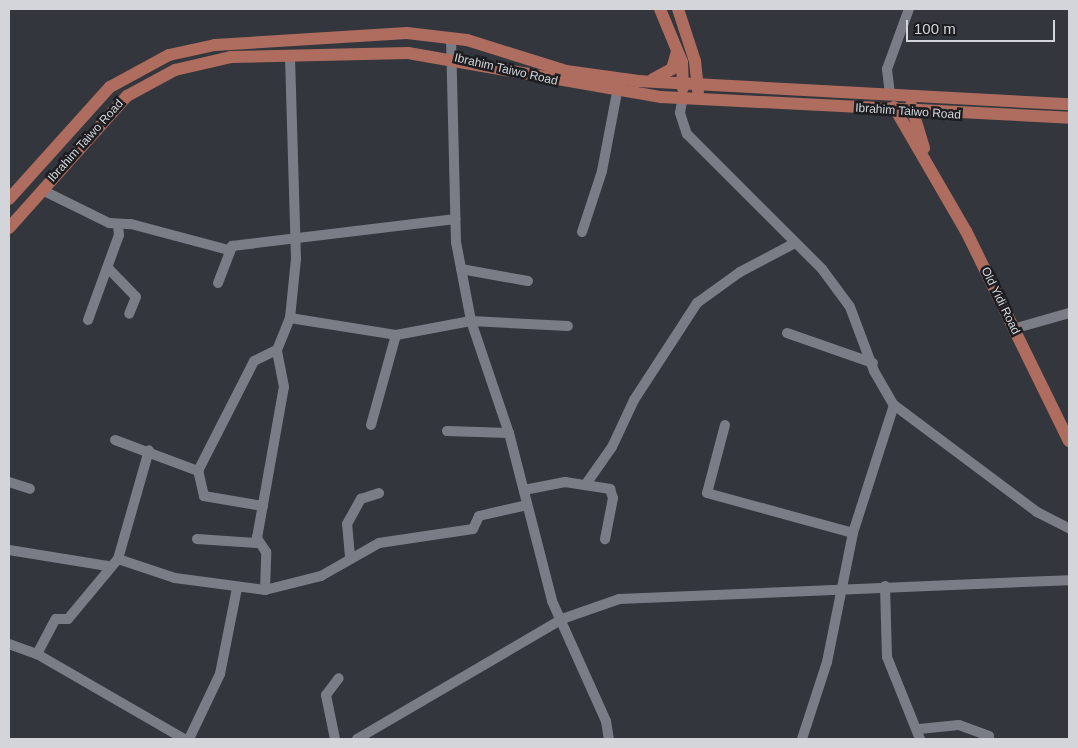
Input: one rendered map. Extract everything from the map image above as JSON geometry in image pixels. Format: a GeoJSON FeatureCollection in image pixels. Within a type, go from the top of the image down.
{"type":"FeatureCollection","features":[{"type":"Feature","properties":{"kind":"main road"},"geometry":{"type":"LineString","coordinates":[[660,9],[677,50],[683,82],[683,96]]}},
{"type":"Feature","properties":{"kind":"main road"},"geometry":{"type":"LineString","coordinates":[[678,9],[695,61],[698,97]]}},
{"type":"Feature","properties":{"kind":"main road","name":"Ibrahim Taiwo Road"},"geometry":{"type":"LineString","coordinates":[[9,199],[110,87],[169,54],[274,40],[406,33],[451,38],[566,71],[638,81],[698,82],[907,96],[1069,104]]}},
{"type":"Feature","properties":{"kind":"main road"},"geometry":{"type":"LineString","coordinates":[[638,81],[667,74],[676,64],[677,50]]}},
{"type":"Feature","properties":{"kind":"main road","name":"Ibrahim Taiwo Road"},"geometry":{"type":"LineString","coordinates":[[9,228],[110,111],[152,80],[196,62],[290,55],[408,53],[449,57],[617,92],[895,111],[1069,118]]}},
{"type":"Feature","properties":{"kind":"main road"},"geometry":{"type":"LineString","coordinates":[[695,61],[705,74],[728,85]]}},
{"type":"Feature","properties":{"kind":"main road","name":"Old Yidi Road"},"geometry":{"type":"LineString","coordinates":[[890,94],[895,111],[929,162],[1069,441]]}},
{"type":"Feature","properties":{"kind":"main road","name":"Old Yidi Road"},"geometry":{"type":"LineString","coordinates":[[907,96],[929,162]]}},
{"type":"Feature","properties":{"kind":"street"},"geometry":{"type":"LineString","coordinates":[[890,94],[887,69],[909,9]]}},
{"type":"Feature","properties":{"kind":"street"},"geometry":{"type":"LineString","coordinates":[[451,38],[449,57],[456,116],[455,219],[471,321],[509,433],[552,601],[562,619],[606,721],[609,739]]}},
{"type":"Feature","properties":{"kind":"street"},"geometry":{"type":"LineString","coordinates":[[257,543],[284,387],[277,350],[290,318],[295,242],[290,55]]}},
{"type":"Feature","properties":{"kind":"street"},"geometry":{"type":"LineString","coordinates":[[582,232],[602,171],[617,92]]}},
{"type":"Feature","properties":{"kind":"street"},"geometry":{"type":"LineString","coordinates":[[683,96],[680,113],[687,134],[793,244],[822,269],[850,307],[873,363],[894,405],[1037,512],[1069,528]]}},
{"type":"Feature","properties":{"kind":"street"},"geometry":{"type":"LineString","coordinates":[[42,190],[118,225],[131,224],[229,250],[295,242],[366,228],[455,219]]}},
{"type":"Feature","properties":{"kind":"street"},"geometry":{"type":"LineString","coordinates":[[88,320],[108,268],[118,225]]}},
{"type":"Feature","properties":{"kind":"street"},"geometry":{"type":"LineString","coordinates":[[586,484],[612,448],[634,400],[697,304],[740,272],[793,244]]}},
{"type":"Feature","properties":{"kind":"street"},"geometry":{"type":"LineString","coordinates":[[218,283],[229,250]]}},
{"type":"Feature","properties":{"kind":"street"},"geometry":{"type":"LineString","coordinates":[[108,268],[136,297],[129,314]]}},
{"type":"Feature","properties":{"kind":"street"},"geometry":{"type":"LineString","coordinates":[[462,269],[528,281]]}},
{"type":"Feature","properties":{"kind":"street"},"geometry":{"type":"LineString","coordinates":[[1013,329],[1069,313]]}},
{"type":"Feature","properties":{"kind":"street"},"geometry":{"type":"LineString","coordinates":[[290,318],[396,335],[471,321],[568,326]]}},
{"type":"Feature","properties":{"kind":"street"},"geometry":{"type":"LineString","coordinates":[[787,333],[873,363]]}},
{"type":"Feature","properties":{"kind":"street"},"geometry":{"type":"LineString","coordinates":[[371,425],[396,335]]}},
{"type":"Feature","properties":{"kind":"street"},"geometry":{"type":"LineString","coordinates":[[263,506],[204,496],[198,471],[254,361],[277,350]]}},
{"type":"Feature","properties":{"kind":"street"},"geometry":{"type":"LineString","coordinates":[[802,739],[846,588],[853,534],[894,405]]}},
{"type":"Feature","properties":{"kind":"street"},"geometry":{"type":"LineString","coordinates":[[724,425],[707,494],[853,534]]}},
{"type":"Feature","properties":{"kind":"street"},"geometry":{"type":"LineString","coordinates":[[447,431],[509,433]]}},
{"type":"Feature","properties":{"kind":"street"},"geometry":{"type":"LineString","coordinates":[[115,440],[149,450],[198,471]]}},
{"type":"Feature","properties":{"kind":"street"},"geometry":{"type":"LineString","coordinates":[[37,654],[56,619],[68,619],[108,566],[118,559],[149,450]]}},
{"type":"Feature","properties":{"kind":"street"},"geometry":{"type":"LineString","coordinates":[[9,482],[30,489]]}},
{"type":"Feature","properties":{"kind":"street"},"geometry":{"type":"LineString","coordinates":[[524,490],[565,482],[610,489],[613,498],[605,540]]}},
{"type":"Feature","properties":{"kind":"street"},"geometry":{"type":"LineString","coordinates":[[350,557],[347,524],[361,499],[379,494]]}},
{"type":"Feature","properties":{"kind":"street"},"geometry":{"type":"LineString","coordinates":[[118,559],[176,578],[237,588],[265,590],[317,578],[350,557],[378,543],[473,529],[479,516],[527,505]]}},
{"type":"Feature","properties":{"kind":"street"},"geometry":{"type":"LineString","coordinates":[[197,539],[257,543],[266,552],[265,590]]}},
{"type":"Feature","properties":{"kind":"street"},"geometry":{"type":"LineString","coordinates":[[9,550],[108,566]]}},
{"type":"Feature","properties":{"kind":"street"},"geometry":{"type":"LineString","coordinates":[[357,739],[562,619],[619,599],[885,586],[1069,580]]}},
{"type":"Feature","properties":{"kind":"street"},"geometry":{"type":"LineString","coordinates":[[885,586],[887,657],[920,734],[947,724],[989,736]]}},
{"type":"Feature","properties":{"kind":"street"},"geometry":{"type":"LineString","coordinates":[[189,739],[220,674],[237,588]]}},
{"type":"Feature","properties":{"kind":"street"},"geometry":{"type":"LineString","coordinates":[[9,644],[37,654],[184,739]]}},
{"type":"Feature","properties":{"kind":"street"},"geometry":{"type":"LineString","coordinates":[[335,739],[326,695],[339,678]]}}]}
